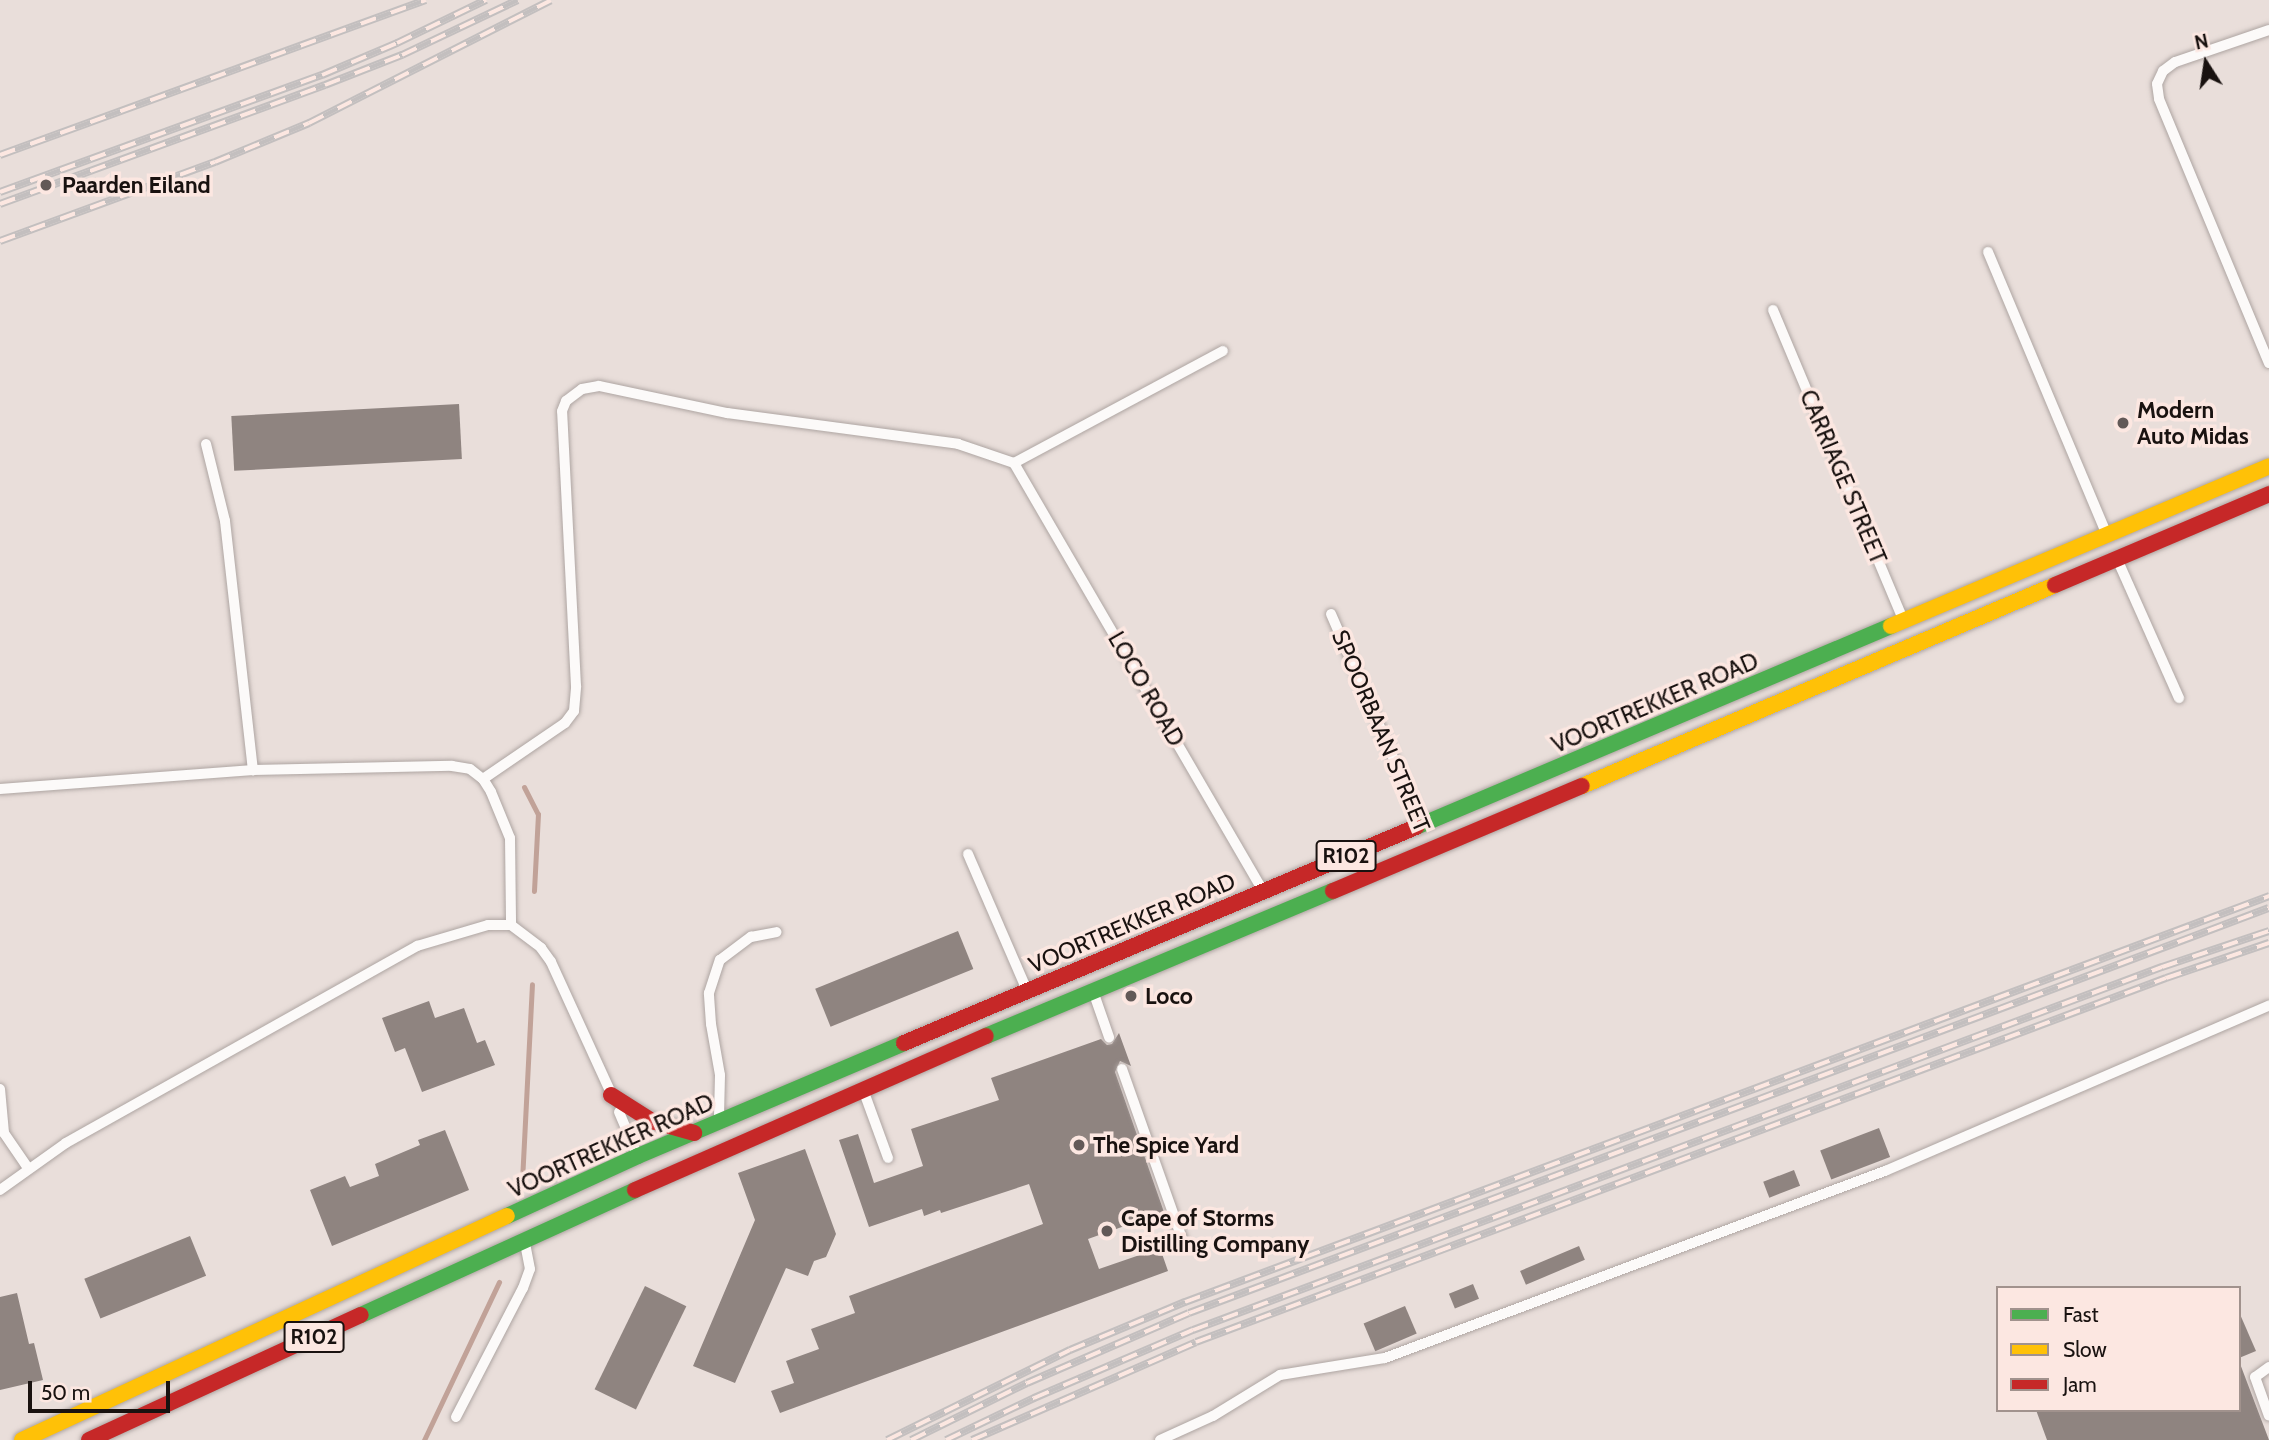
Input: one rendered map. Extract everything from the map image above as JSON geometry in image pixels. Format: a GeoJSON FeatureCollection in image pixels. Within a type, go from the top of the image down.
{"type":"FeatureCollection","features":[{"type":"Feature","properties":{"kind":"main road","name":"VOORTREKKER ROAD"},"geometry":{"type":"LineString","coordinates":[[22,1440],[67,1416],[518,1228],[644,1170],[694,1133],[718,1122],[1904,623],[2269,466]]}},
{"type":"Feature","properties":{"kind":"main road","name":"VOORTREKKER ROAD"},"geometry":{"type":"LineString","coordinates":[[89,1440],[518,1228],[644,1170],[863,1090],[2269,494]]}},
{"type":"Feature","properties":{"kind":"main road"},"geometry":{"type":"LineString","coordinates":[[1587,756],[1596,778]]}},
{"type":"Feature","properties":{"kind":"main road"},"geometry":{"type":"LineString","coordinates":[[1028,992],[1037,1014]]}},
{"type":"Feature","properties":{"kind":"main road"},"geometry":{"type":"LineString","coordinates":[[853,1066],[863,1090]]}},
{"type":"Feature","properties":{"kind":"main road"},"geometry":{"type":"LineString","coordinates":[[611,1095],[652,1121],[694,1133]]}},
{"type":"Feature","properties":{"kind":"lane"},"geometry":{"type":"LineString","coordinates":[[2269,30],[2175,62],[2163,71],[2157,85],[2159,99],[2269,363]]}},
{"type":"Feature","properties":{"kind":"lane"},"geometry":{"type":"LineString","coordinates":[[1988,252],[2116,557],[2179,698]]}},
{"type":"Feature","properties":{"kind":"lane","name":"CARRIAGE STREET"},"geometry":{"type":"LineString","coordinates":[[1773,310],[1913,644]]}},
{"type":"Feature","properties":{"kind":"lane"},"geometry":{"type":"LineString","coordinates":[[483,779],[565,723],[574,711],[576,672],[562,411],[566,401],[582,389],[599,386],[727,413],[958,444],[1014,463],[1223,351]]}},
{"type":"Feature","properties":{"kind":"lane"},"geometry":{"type":"LineString","coordinates":[[206,444],[225,522],[253,770]]}},
{"type":"Feature","properties":{"kind":"lane","name":"LOCO ROAD"},"geometry":{"type":"LineString","coordinates":[[1014,463],[1277,915]]}},
{"type":"Feature","properties":{"kind":"lane","name":"SPOORBAAN STREET"},"geometry":{"type":"LineString","coordinates":[[1332,614],[1431,848]]}},
{"type":"Feature","properties":{"kind":"lane"},"geometry":{"type":"LineString","coordinates":[[0,789],[253,770],[452,766],[470,769],[483,779],[510,838],[511,925]]}},
{"type":"Feature","properties":{"kind":"lane"},"geometry":{"type":"LineString","coordinates":[[968,854],[1028,992]]}},
{"type":"Feature","properties":{"kind":"lane"},"geometry":{"type":"LineString","coordinates":[[0,1190],[66,1143],[416,946],[473,928],[511,925],[541,948],[555,969],[644,1170]]}},
{"type":"Feature","properties":{"kind":"lane"},"geometry":{"type":"LineString","coordinates":[[718,1122],[720,1075],[711,1024],[709,993],[720,961],[751,937],[778,932]]}},
{"type":"Feature","properties":{"kind":"lane"},"geometry":{"type":"LineString","coordinates":[[1093,991],[1109,1037]]}},
{"type":"Feature","properties":{"kind":"lane"},"geometry":{"type":"LineString","coordinates":[[1160,1440],[1213,1416],[1280,1375],[1368,1363],[1397,1354],[1885,1171],[2269,1006]]}},
{"type":"Feature","properties":{"kind":"lane"},"geometry":{"type":"LineString","coordinates":[[1122,1069],[1184,1244]]}},
{"type":"Feature","properties":{"kind":"lane"},"geometry":{"type":"LineString","coordinates":[[0,1088],[4,1133],[13,1150],[28,1168]]}},
{"type":"Feature","properties":{"kind":"lane"},"geometry":{"type":"LineString","coordinates":[[863,1090],[888,1158]]}},
{"type":"Feature","properties":{"kind":"lane"},"geometry":{"type":"LineString","coordinates":[[456,1417],[523,1288],[530,1269],[518,1228]]}},
{"type":"Feature","properties":{"kind":"lane"},"geometry":{"type":"LineString","coordinates":[[2269,1367],[2255,1377],[2269,1416]]}},
{"type":"Feature","properties":{"kind":"building"},"geometry":{"type":"Polygon","coordinates":[[[459,404],[462,459],[234,471],[231,416],[459,404]]]}},
{"type":"Feature","properties":{"kind":"building"},"geometry":{"type":"Polygon","coordinates":[[[958,931],[973,969],[831,1027],[815,989],[958,931]]]}},
{"type":"Feature","properties":{"kind":"building"},"geometry":{"type":"Polygon","coordinates":[[[429,1001],[435,1018],[464,1008],[477,1043],[485,1040],[495,1065],[422,1092],[405,1048],[395,1052],[382,1018],[429,1001]]]}},
{"type":"Feature","properties":{"kind":"building"},"geometry":{"type":"Polygon","coordinates":[[[1119,1033],[1131,1066],[1120,1061],[1115,1072],[1164,1212],[1088,1239],[1099,1269],[1160,1248],[1168,1271],[780,1413],[771,1391],[794,1383],[786,1361],[819,1349],[811,1329],[855,1313],[849,1296],[1043,1224],[1029,1184],[941,1213],[940,1210],[924,1216],[922,1209],[869,1227],[839,1140],[858,1134],[874,1183],[923,1166],[911,1129],[999,1100],[991,1078],[1101,1039],[1107,1045],[1112,1044],[1119,1033]]]}},
{"type":"Feature","properties":{"kind":"building"},"geometry":{"type":"Polygon","coordinates":[[[1879,1128],[1890,1157],[1831,1180],[1820,1151],[1879,1128]]]}},
{"type":"Feature","properties":{"kind":"building"},"geometry":{"type":"Polygon","coordinates":[[[445,1130],[469,1190],[332,1246],[310,1190],[345,1176],[350,1187],[379,1176],[375,1164],[420,1145],[418,1140],[445,1130]]]}},
{"type":"Feature","properties":{"kind":"building"},"geometry":{"type":"Polygon","coordinates":[[[805,1149],[836,1234],[826,1257],[814,1261],[808,1276],[786,1268],[735,1383],[693,1366],[755,1220],[738,1173],[805,1149]]]}},
{"type":"Feature","properties":{"kind":"building"},"geometry":{"type":"Polygon","coordinates":[[[1794,1170],[1800,1186],[1769,1198],[1763,1182],[1794,1170]]]}},
{"type":"Feature","properties":{"kind":"building"},"geometry":{"type":"Polygon","coordinates":[[[190,1236],[206,1276],[100,1319],[84,1279],[190,1236]]]}},
{"type":"Feature","properties":{"kind":"building"},"geometry":{"type":"Polygon","coordinates":[[[1579,1246],[1585,1260],[1526,1285],[1520,1271],[1579,1246]]]}},
{"type":"Feature","properties":{"kind":"building"},"geometry":{"type":"Polygon","coordinates":[[[1473,1284],[1479,1299],[1455,1309],[1449,1294],[1473,1284]]]}},
{"type":"Feature","properties":{"kind":"building"},"geometry":{"type":"Polygon","coordinates":[[[645,1286],[686,1306],[636,1410],[595,1389],[645,1286]]]}},
{"type":"Feature","properties":{"kind":"building"},"geometry":{"type":"Polygon","coordinates":[[[17,1293],[29,1344],[34,1343],[43,1380],[0,1390],[0,1297],[17,1293]]]}},
{"type":"Feature","properties":{"kind":"building"},"geometry":{"type":"Polygon","coordinates":[[[1405,1306],[1417,1334],[1375,1351],[1364,1324],[1405,1306]]]}},
{"type":"Feature","properties":{"kind":"building"},"geometry":{"type":"Polygon","coordinates":[[[2241,1317],[2256,1351],[2241,1357],[2241,1317]]]}},
{"type":"Feature","properties":{"kind":"building"},"geometry":{"type":"Polygon","coordinates":[[[2241,1366],[2269,1440],[2047,1440],[2037,1412],[2241,1412],[2241,1366]]]}},
{"type":"Feature","properties":{"kind":"waterway"},"geometry":{"type":"LineString","coordinates":[[524,787],[538,814],[534,891]]}},
{"type":"Feature","properties":{"kind":"waterway"},"geometry":{"type":"LineString","coordinates":[[522,1181],[532,984]]}},
{"type":"Feature","properties":{"kind":"waterway"},"geometry":{"type":"LineString","coordinates":[[424,1440],[499,1282]]}},
{"type":"Feature","properties":{"kind":"railway"},"geometry":{"type":"LineString","coordinates":[[0,155],[426,0]]}},
{"type":"Feature","properties":{"kind":"railway"},"geometry":{"type":"LineString","coordinates":[[0,192],[322,75],[486,0]]}},
{"type":"Feature","properties":{"kind":"railway"},"geometry":{"type":"LineString","coordinates":[[0,204],[402,55],[518,0]]}},
{"type":"Feature","properties":{"kind":"railway"},"geometry":{"type":"LineString","coordinates":[[0,241],[215,162],[309,123],[551,0]]}},
{"type":"Feature","properties":{"kind":"railway"},"geometry":{"type":"LineString","coordinates":[[887,1440],[1070,1350],[1185,1302],[2269,896]]}},
{"type":"Feature","properties":{"kind":"railway"},"geometry":{"type":"LineString","coordinates":[[911,1440],[1027,1383],[1189,1313],[2269,908]]}},
{"type":"Feature","properties":{"kind":"railway"},"geometry":{"type":"LineString","coordinates":[[946,1440],[1034,1398],[1193,1330],[2162,967],[2269,931]]}},
{"type":"Feature","properties":{"kind":"railway"},"geometry":{"type":"LineString","coordinates":[[972,1440],[1196,1342],[2166,978],[2269,943]]}},
{"type":"Feature","properties":{"kind":"traffic: fast"},"geometry":{"type":"LineString","coordinates":[[1416,827],[1891,626]]}},
{"type":"Feature","properties":{"kind":"traffic: fast"},"geometry":{"type":"LineString","coordinates":[[986,1036],[1333,891]]}},
{"type":"Feature","properties":{"kind":"traffic: fast"},"geometry":{"type":"LineString","coordinates":[[507,1216],[638,1156],[904,1043]]}},
{"type":"Feature","properties":{"kind":"traffic: fast"},"geometry":{"type":"LineString","coordinates":[[361,1315],[635,1190]]}},
{"type":"Feature","properties":{"kind":"traffic: slow"},"geometry":{"type":"LineString","coordinates":[[1891,626],[2269,466]]}},
{"type":"Feature","properties":{"kind":"traffic: slow"},"geometry":{"type":"LineString","coordinates":[[1582,786],[2055,585]]}},
{"type":"Feature","properties":{"kind":"traffic: slow"},"geometry":{"type":"LineString","coordinates":[[22,1440],[507,1216]]}},
{"type":"Feature","properties":{"kind":"traffic: jam"},"geometry":{"type":"LineString","coordinates":[[2055,585],[2269,494]]}},
{"type":"Feature","properties":{"kind":"traffic: jam"},"geometry":{"type":"LineString","coordinates":[[1333,891],[1582,786]]}},
{"type":"Feature","properties":{"kind":"traffic: jam"},"geometry":{"type":"LineString","coordinates":[[904,1043],[1416,827]]}},
{"type":"Feature","properties":{"kind":"traffic: jam"},"geometry":{"type":"LineString","coordinates":[[635,1190],[986,1036]]}},
{"type":"Feature","properties":{"kind":"traffic: jam"},"geometry":{"type":"LineString","coordinates":[[611,1095],[652,1121],[694,1133]]}},
{"type":"Feature","properties":{"kind":"traffic: jam"},"geometry":{"type":"LineString","coordinates":[[89,1440],[361,1315]]}},
{"type":"Feature","properties":{"kind":"place","name":"Paarden Eiland"},"geometry":{"type":"Point","coordinates":[46,185]}},
{"type":"Feature","properties":{"kind":"place","name":"Modern Auto Midas"},"geometry":{"type":"Point","coordinates":[2123,423]}},
{"type":"Feature","properties":{"kind":"place","name":"Loco"},"geometry":{"type":"Point","coordinates":[1131,996]}},
{"type":"Feature","properties":{"kind":"place","name":"The Spice Yard"},"geometry":{"type":"Point","coordinates":[1079,1145]}},
{"type":"Feature","properties":{"kind":"place","name":"Cape of Storms Distilling Company"},"geometry":{"type":"Point","coordinates":[1107,1231]}}]}
